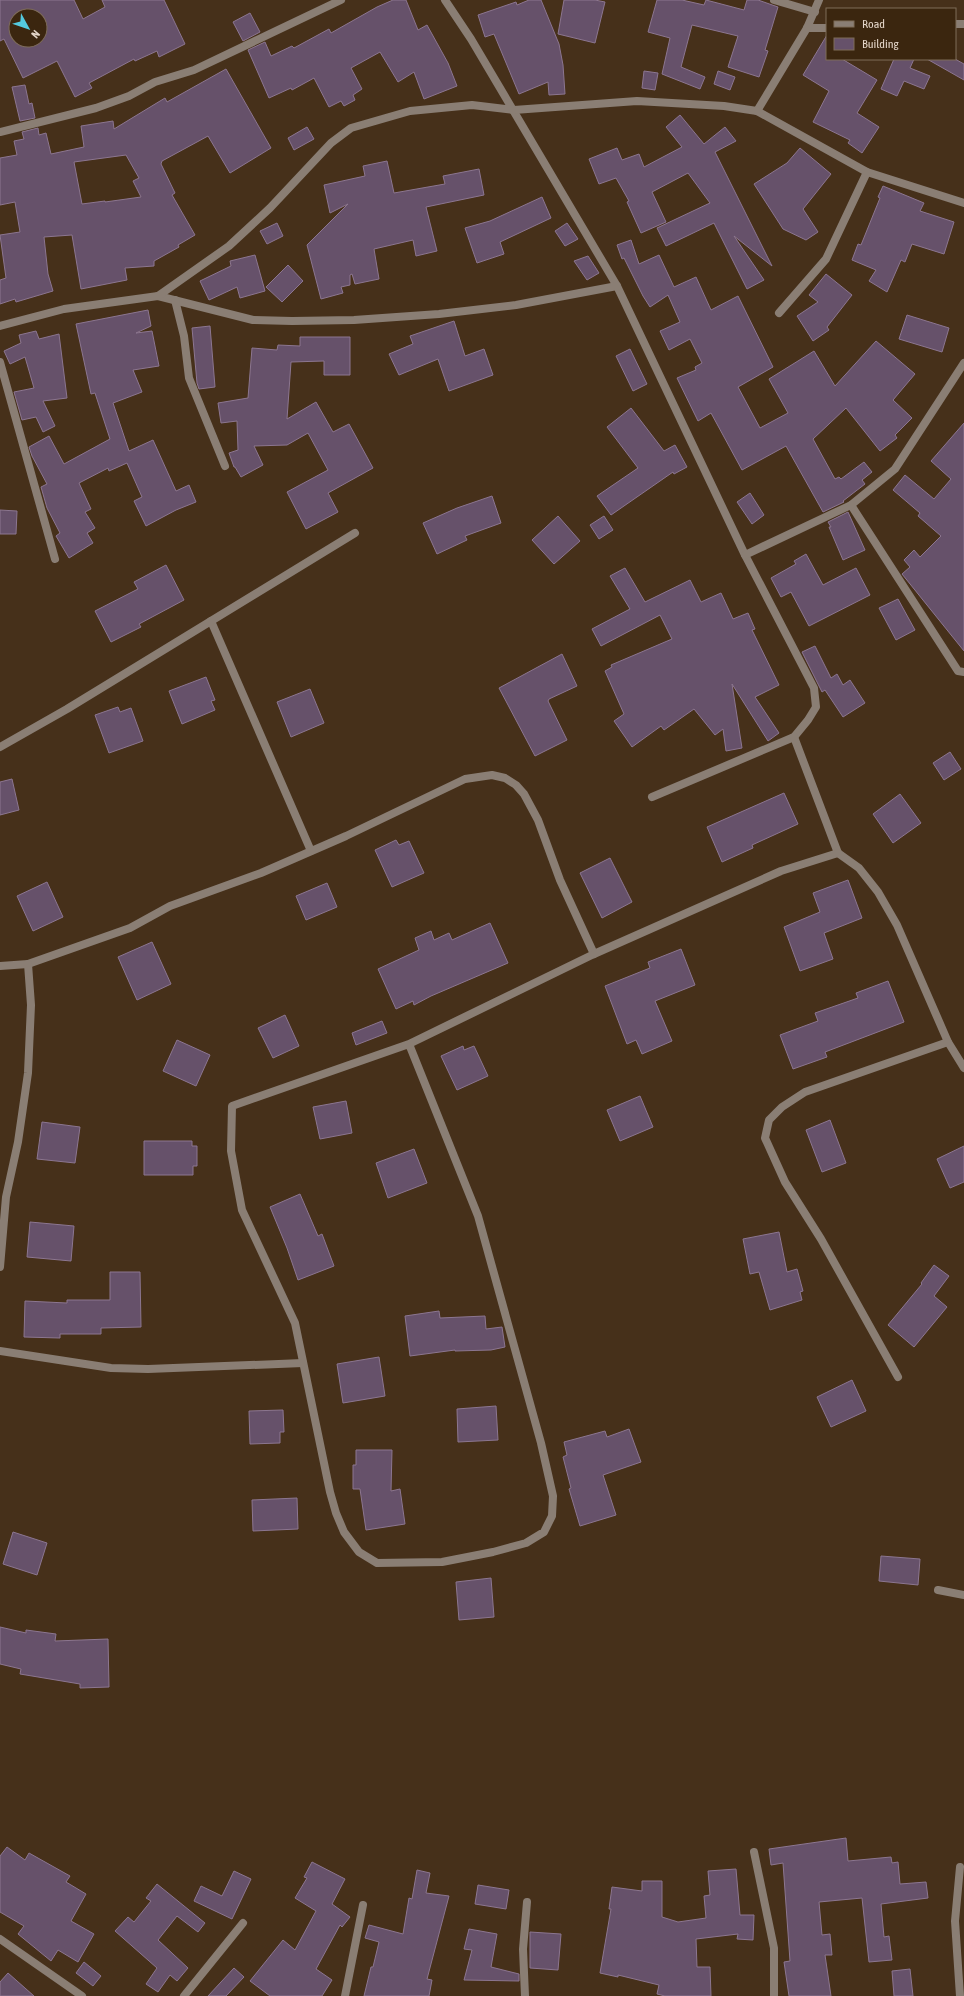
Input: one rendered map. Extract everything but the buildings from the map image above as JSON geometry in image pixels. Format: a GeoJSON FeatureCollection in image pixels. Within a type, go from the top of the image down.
{"type":"FeatureCollection","features":[{"type":"Feature","properties":{"kind":"street"},"geometry":{"type":"LineString","coordinates":[[0,132],[96,108],[129,96],[155,82],[194,70],[341,0]]}},
{"type":"Feature","properties":{"kind":"street"},"geometry":{"type":"LineString","coordinates":[[445,0],[471,38],[617,286],[745,555],[814,688],[816,707],[794,737],[652,797]]}},
{"type":"Feature","properties":{"kind":"street"},"geometry":{"type":"LineString","coordinates":[[774,0],[815,12]]}},
{"type":"Feature","properties":{"kind":"street"},"geometry":{"type":"LineString","coordinates":[[757,111],[807,28],[819,0]]}},
{"type":"Feature","properties":{"kind":"street"},"geometry":{"type":"LineString","coordinates":[[807,28],[826,28]]}},
{"type":"Feature","properties":{"kind":"street"},"geometry":{"type":"LineString","coordinates":[[158,296],[229,246],[270,208],[330,143],[351,128],[410,111],[472,105],[514,110],[637,101],[724,106],[757,111],[867,172],[964,203]]}},
{"type":"Feature","properties":{"kind":"street"},"geometry":{"type":"LineString","coordinates":[[779,313],[826,259],[867,172]]}},
{"type":"Feature","properties":{"kind":"street"},"geometry":{"type":"LineString","coordinates":[[0,326],[64,309],[158,296],[253,320],[354,320],[439,314],[516,305],[617,286]]}},
{"type":"Feature","properties":{"kind":"street"},"geometry":{"type":"LineString","coordinates":[[175,300],[184,336],[189,378],[225,466]]}},
{"type":"Feature","properties":{"kind":"street"},"geometry":{"type":"LineString","coordinates":[[0,362],[55,559]]}},
{"type":"Feature","properties":{"kind":"street"},"geometry":{"type":"LineString","coordinates":[[745,555],[851,505],[895,469],[964,363]]}},
{"type":"Feature","properties":{"kind":"street"},"geometry":{"type":"LineString","coordinates":[[851,505],[958,671],[964,672]]}},
{"type":"Feature","properties":{"kind":"street"},"geometry":{"type":"LineString","coordinates":[[0,747],[67,709],[355,533]]}},
{"type":"Feature","properties":{"kind":"street"},"geometry":{"type":"LineString","coordinates":[[211,621],[311,851]]}},
{"type":"Feature","properties":{"kind":"street"},"geometry":{"type":"LineString","coordinates":[[794,737],[838,853],[859,868],[878,892],[897,925],[948,1042],[964,1068]]}},
{"type":"Feature","properties":{"kind":"street"},"geometry":{"type":"LineString","coordinates":[[0,966],[28,964],[130,928],[170,906],[261,873],[466,779],[492,775],[505,778],[516,785],[524,794],[538,820],[560,880],[594,954]]}},
{"type":"Feature","properties":{"kind":"street"},"geometry":{"type":"LineString","coordinates":[[409,1044],[478,1216],[528,1391],[553,1496],[552,1516],[544,1532],[526,1543],[493,1552],[442,1562],[377,1563],[359,1552],[344,1532],[336,1513],[295,1323],[242,1210],[232,1151],[232,1106],[409,1044],[594,954],[781,871],[838,853]]}},
{"type":"Feature","properties":{"kind":"street"},"geometry":{"type":"LineString","coordinates":[[0,1267],[3,1196],[18,1142],[28,1072],[31,1005],[28,964]]}},
{"type":"Feature","properties":{"kind":"street"},"geometry":{"type":"LineString","coordinates":[[898,1377],[821,1239],[785,1182],[765,1138],[769,1120],[782,1107],[805,1092],[948,1042]]}},
{"type":"Feature","properties":{"kind":"street"},"geometry":{"type":"LineString","coordinates":[[0,1351],[111,1368],[148,1369],[303,1363]]}},
{"type":"Feature","properties":{"kind":"street"},"geometry":{"type":"LineString","coordinates":[[938,1590],[964,1595]]}},
{"type":"Feature","properties":{"kind":"street"},"geometry":{"type":"LineString","coordinates":[[754,1852],[774,1948],[774,1996]]}},
{"type":"Feature","properties":{"kind":"street"},"geometry":{"type":"LineString","coordinates":[[960,1867],[955,1921],[960,1996]]}},
{"type":"Feature","properties":{"kind":"street"},"geometry":{"type":"LineString","coordinates":[[525,1996],[523,1949],[527,1902]]}},
{"type":"Feature","properties":{"kind":"street"},"geometry":{"type":"LineString","coordinates":[[346,1996],[363,1905]]}},
{"type":"Feature","properties":{"kind":"street"},"geometry":{"type":"LineString","coordinates":[[184,1996],[244,1923]]}},
{"type":"Feature","properties":{"kind":"street"},"geometry":{"type":"LineString","coordinates":[[0,1939],[82,1996]]}}]}
